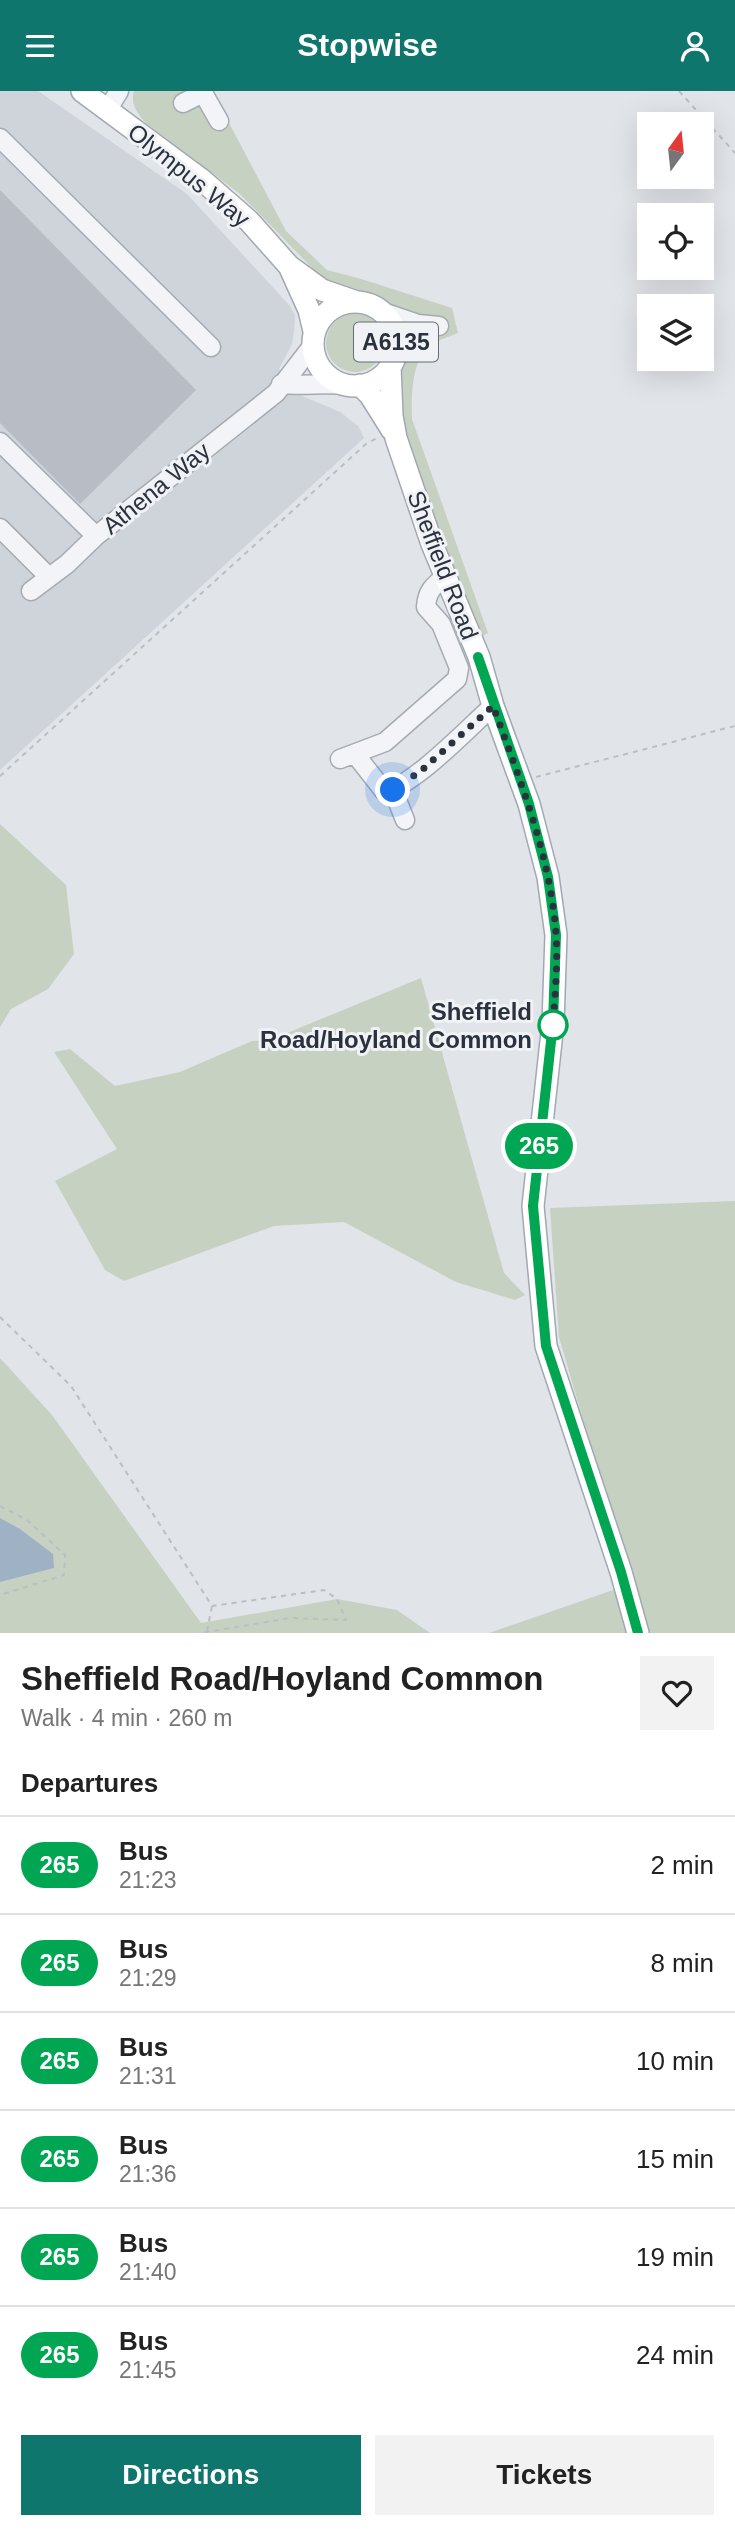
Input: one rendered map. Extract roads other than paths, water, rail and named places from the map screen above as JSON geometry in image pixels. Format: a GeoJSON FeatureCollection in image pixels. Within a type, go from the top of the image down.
{"type":"FeatureCollection","features":[{"type":"Feature","properties":{"kind":"main road","name":"Olympus Way"},"geometry":{"type":"LineString","coordinates":[[82,91],[113,100],[249,221],[289,266],[322,290],[371,305],[383,312]]}},
{"type":"Feature","properties":{"kind":"main road","name":"Olympus Way"},"geometry":{"type":"LineString","coordinates":[[289,266],[304,298],[314,338],[315,359],[333,380],[353,385]]}},
{"type":"Feature","properties":{"kind":"main road","name":"A6135"},"geometry":{"type":"LineString","coordinates":[[314,338],[321,319],[331,309],[343,303],[357,302]]}},
{"type":"Feature","properties":{"kind":"main road","name":"A6135"},"geometry":{"type":"LineString","coordinates":[[353,385],[373,381],[393,360],[395,332],[383,312]]}},
{"type":"Feature","properties":{"kind":"main road","name":"Sheffield Road"},"geometry":{"type":"LineString","coordinates":[[393,360],[394,434]]}},
{"type":"Feature","properties":{"kind":"main road","name":"Sheffield Road"},"geometry":{"type":"LineString","coordinates":[[353,385],[376,404],[394,434],[478,657],[529,804],[548,877],[556,935],[553,1023],[533,1206],[546,1346],[621,1572],[638,1633]]}},
{"type":"Feature","properties":{"kind":"street"},"geometry":{"type":"LineString","coordinates":[[183,103],[203,92],[220,112]]}},
{"type":"Feature","properties":{"kind":"street"},"geometry":{"type":"LineString","coordinates":[[0,138],[211,347]]}},
{"type":"Feature","properties":{"kind":"street"},"geometry":{"type":"LineString","coordinates":[[383,312],[400,320],[435,326],[412,338],[393,360]]}},
{"type":"Feature","properties":{"kind":"street","name":"Athena Way"},"geometry":{"type":"LineString","coordinates":[[31,591],[276,393],[314,338]]}},
{"type":"Feature","properties":{"kind":"street"},"geometry":{"type":"LineString","coordinates":[[281,384],[353,385]]}},
{"type":"Feature","properties":{"kind":"street"},"geometry":{"type":"LineString","coordinates":[[0,442],[96,536]]}},
{"type":"Feature","properties":{"kind":"street"},"geometry":{"type":"LineString","coordinates":[[0,528],[49,577]]}},
{"type":"Feature","properties":{"kind":"street"},"geometry":{"type":"LineString","coordinates":[[446,576],[428,593],[426,607],[441,624],[459,668],[457,679],[385,742],[348,757],[384,791],[393,790],[422,770],[493,706]]}},
{"type":"Feature","properties":{"kind":"street"},"geometry":{"type":"LineString","coordinates":[[393,790],[405,820]]}},
{"type":"Feature","properties":{"kind":"water"},"geometry":{"type":"Polygon","coordinates":[[[0,1518],[20,1529],[53,1554],[54,1568],[0,1582],[0,1518]]]}},
{"type":"Feature","properties":{"kind":"place","name":"Sheffield Road/Hoyland Common"},"geometry":{"type":"Point","coordinates":[553,1025]}}]}
